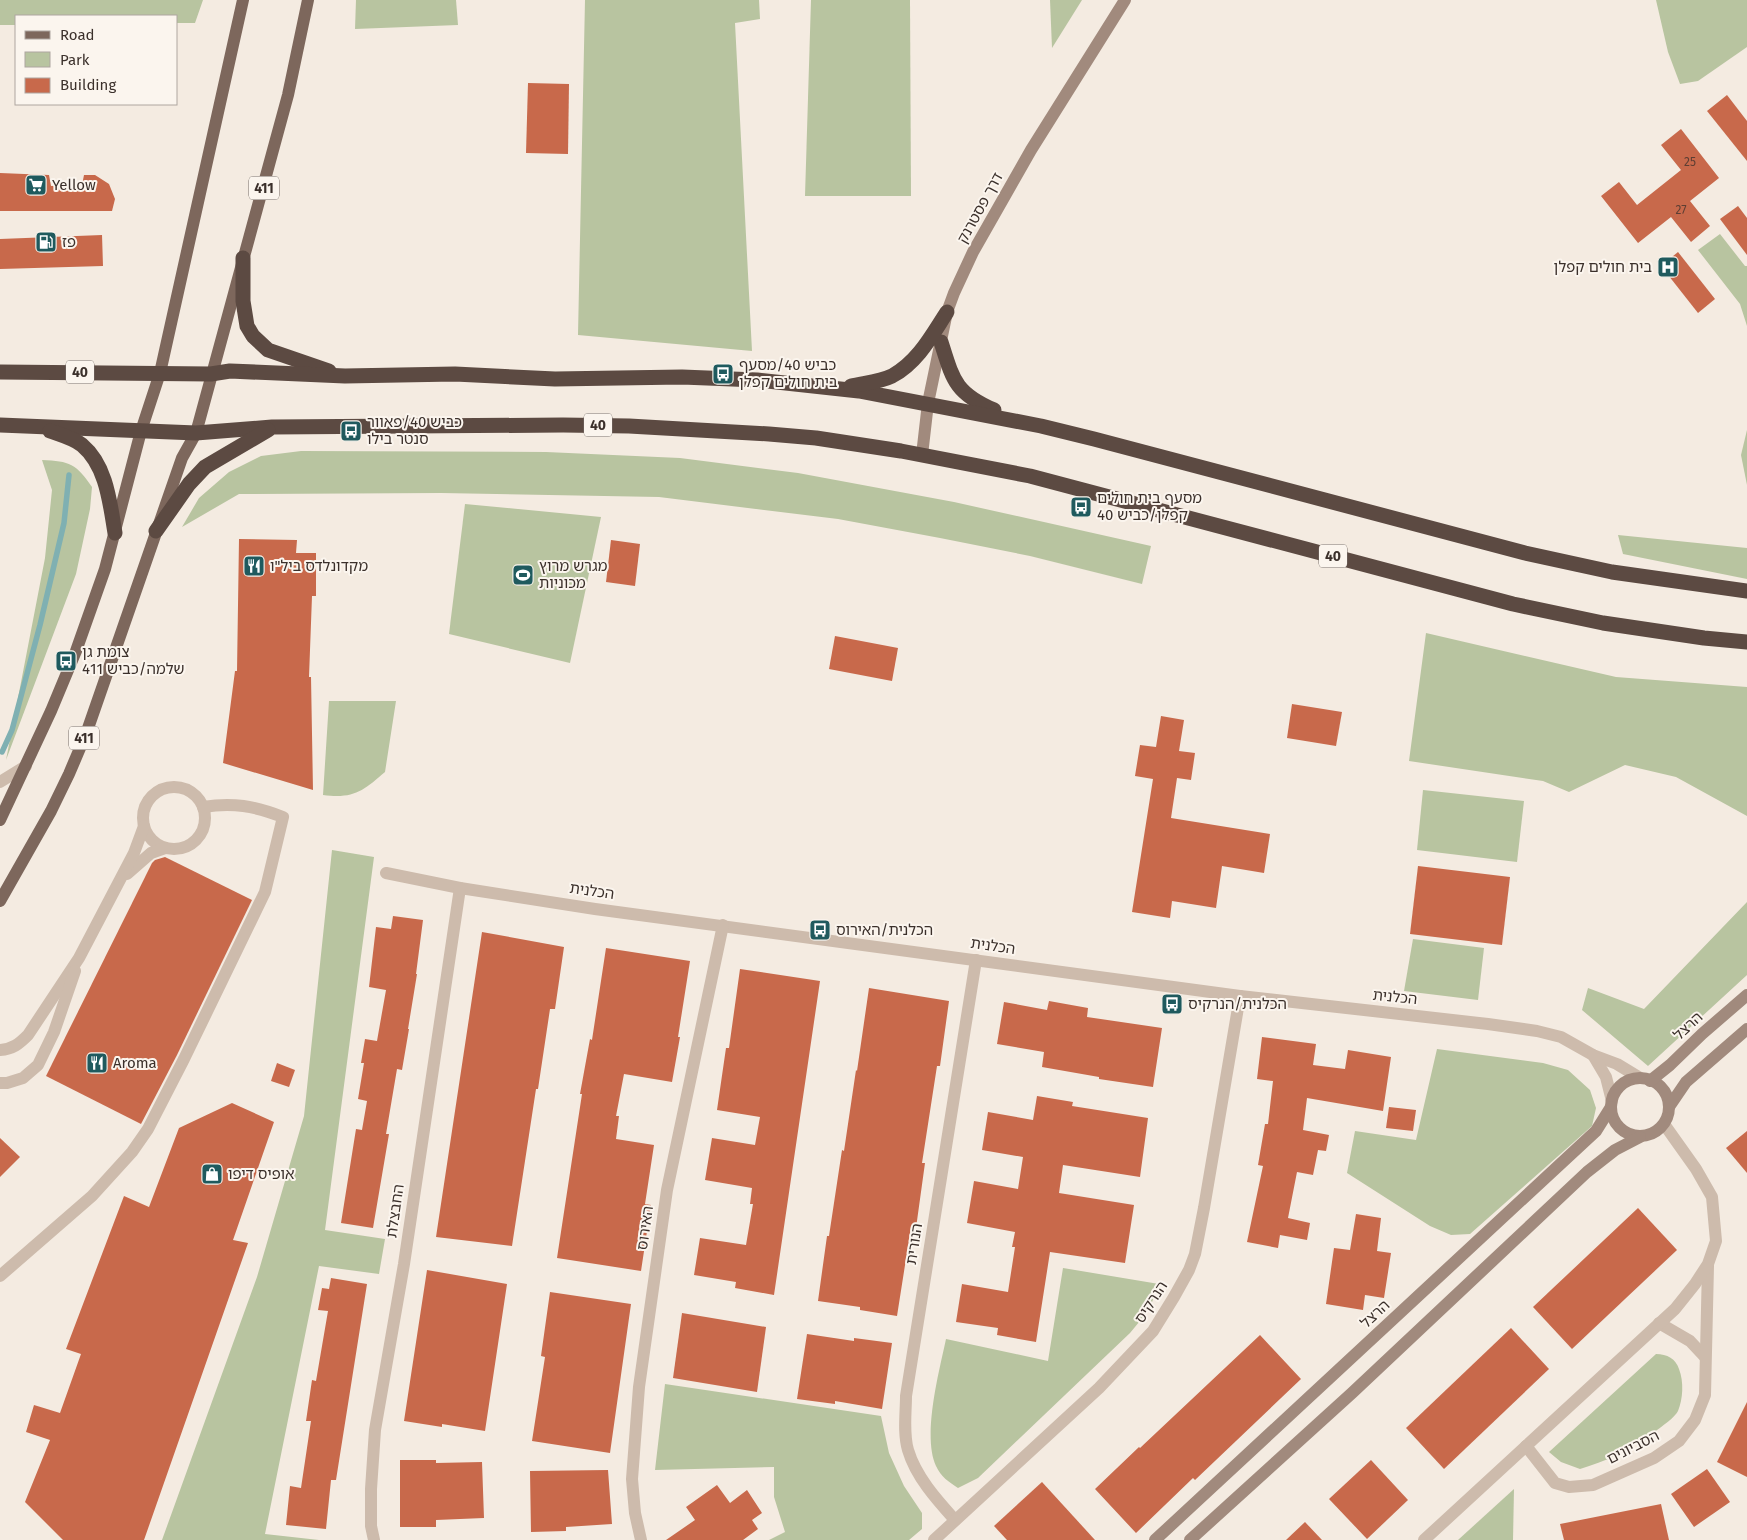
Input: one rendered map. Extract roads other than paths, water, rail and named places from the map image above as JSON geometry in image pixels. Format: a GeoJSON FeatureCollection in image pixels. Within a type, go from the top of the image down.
{"type":"FeatureCollection","features":[{"type":"Feature","properties":{"kind":"highway"},"geometry":{"type":"LineString","coordinates":[[243,258],[243,300],[247,326],[253,336],[268,350],[345,376]]}},
{"type":"Feature","properties":{"kind":"highway"},"geometry":{"type":"LineString","coordinates":[[836,388],[876,381],[892,376],[924,349],[947,312]]}},
{"type":"Feature","properties":{"kind":"highway"},"geometry":{"type":"LineString","coordinates":[[941,342],[952,376],[961,390],[975,402],[1021,422]]}},
{"type":"Feature","properties":{"kind":"highway","name":"40"},"geometry":{"type":"LineString","coordinates":[[0,372],[211,374],[230,371],[345,376],[455,374],[554,379],[682,377],[757,380],[836,388],[928,403],[1094,439],[1525,553],[1612,572],[1747,592]]}},
{"type":"Feature","properties":{"kind":"highway","name":"40"},"geometry":{"type":"LineString","coordinates":[[0,424],[196,433],[272,428],[629,426],[816,438],[922,455],[1030,476],[1513,604],[1603,623],[1704,638],[1747,642]]}},
{"type":"Feature","properties":{"kind":"highway"},"geometry":{"type":"LineString","coordinates":[[29,426],[67,436],[82,445],[94,459],[109,494],[115,534]]}},
{"type":"Feature","properties":{"kind":"highway"},"geometry":{"type":"LineString","coordinates":[[156,532],[189,484],[206,468],[272,428]]}},
{"type":"Feature","properties":{"kind":"main road"},"geometry":{"type":"LineString","coordinates":[[0,820],[26,766],[76,651],[105,569],[141,431],[160,373],[243,0]]}},
{"type":"Feature","properties":{"kind":"main road","name":"411"},"geometry":{"type":"LineString","coordinates":[[0,900],[51,810],[69,774],[99,697],[182,458],[196,433],[288,95],[308,0]]}},
{"type":"Feature","properties":{"kind":"street","name":"דרך פסטרנק"},"geometry":{"type":"LineString","coordinates":[[922,455],[928,403],[947,312],[973,252],[1031,150],[1125,0]]}},
{"type":"Feature","properties":{"kind":"street"},"geometry":{"type":"LineString","coordinates":[[0,782],[26,766]]}},
{"type":"Feature","properties":{"kind":"street"},"geometry":{"type":"LineString","coordinates":[[170,788],[185,790],[198,799],[203,807],[204,827],[200,836],[193,843],[175,850],[165,848],[152,839],[144,826],[143,816],[146,806],[152,797],[160,791],[170,788]]}},
{"type":"Feature","properties":{"kind":"street"},"geometry":{"type":"LineString","coordinates":[[0,1276],[92,1196],[121,1164],[144,1134],[184,1060],[265,892],[283,817],[260,808],[220,804],[203,807]]}},
{"type":"Feature","properties":{"kind":"street"},"geometry":{"type":"LineString","coordinates":[[0,1050],[9,1049],[19,1044],[28,1035],[79,958],[134,853],[144,826]]}},
{"type":"Feature","properties":{"kind":"street"},"geometry":{"type":"LineString","coordinates":[[117,885],[135,865],[151,852],[165,848]]}},
{"type":"Feature","properties":{"kind":"street","name":"הכלנית"},"geometry":{"type":"LineString","coordinates":[[386,873],[460,888],[595,908],[1240,996],[1537,1031],[1561,1037],[1645,1080]]}},
{"type":"Feature","properties":{"kind":"street","name":"החבצלת"},"geometry":{"type":"LineString","coordinates":[[374,1540],[371,1526],[371,1489],[375,1430],[404,1264],[460,888]]}},
{"type":"Feature","properties":{"kind":"street","name":"האירוס"},"geometry":{"type":"LineString","coordinates":[[641,1540],[635,1513],[632,1479],[639,1387],[666,1190],[724,925]]}},
{"type":"Feature","properties":{"kind":"street"},"geometry":{"type":"LineString","coordinates":[[0,1083],[8,1083],[23,1078],[38,1065],[54,1032],[79,958]]}},
{"type":"Feature","properties":{"kind":"street","name":"הנורית"},"geometry":{"type":"LineString","coordinates":[[955,1520],[931,1493],[916,1470],[908,1450],[905,1424],[906,1396],[976,960]]}},
{"type":"Feature","properties":{"kind":"street","name":"הרצל"},"geometry":{"type":"LineString","coordinates":[[1645,1080],[1670,1065],[1747,995]]}},
{"type":"Feature","properties":{"kind":"street","name":"הנרקיס"},"geometry":{"type":"LineString","coordinates":[[934,1540],[1099,1388],[1153,1331],[1178,1290],[1189,1270],[1198,1236],[1240,996]]}},
{"type":"Feature","properties":{"kind":"street"},"geometry":{"type":"LineString","coordinates":[[1669,1107],[1686,1082],[1747,1029]]}},
{"type":"Feature","properties":{"kind":"street"},"geometry":{"type":"LineString","coordinates":[[1593,1055],[1606,1077],[1612,1116],[1616,1124],[1623,1131],[1640,1137]]}},
{"type":"Feature","properties":{"kind":"street"},"geometry":{"type":"LineString","coordinates":[[1190,1540],[1359,1386],[1587,1172],[1615,1150],[1640,1137],[1655,1132],[1664,1124],[1669,1107],[1664,1091],[1658,1085],[1645,1080],[1630,1080],[1622,1085],[1616,1092],[1611,1104]]}},
{"type":"Feature","properties":{"kind":"street","name":"הרצל"},"geometry":{"type":"LineString","coordinates":[[1155,1540],[1596,1131],[1611,1104]]}},
{"type":"Feature","properties":{"kind":"street","name":"הסביונים"},"geometry":{"type":"LineString","coordinates":[[1424,1540],[1675,1309],[1708,1264],[1716,1241],[1712,1197],[1696,1169],[1664,1124]]}},
{"type":"Feature","properties":{"kind":"street","name":"הסביונים"},"geometry":{"type":"LineString","coordinates":[[1526,1446],[1555,1483],[1569,1487],[1593,1485],[1654,1458],[1679,1441],[1696,1420],[1705,1395],[1708,1264]]}},
{"type":"Feature","properties":{"kind":"street"},"geometry":{"type":"LineString","coordinates":[[1660,1323],[1690,1340],[1706,1357]]}},
{"type":"Feature","properties":{"kind":"waterway"},"geometry":{"type":"LineString","coordinates":[[2,752],[12,730],[40,625],[64,523],[69,475]]}},
{"type":"Feature","properties":{"kind":"place","name":"Yellow"},"geometry":{"type":"Point","coordinates":[36,185]}},
{"type":"Feature","properties":{"kind":"place","name":"פז"},"geometry":{"type":"Point","coordinates":[46,242]}},
{"type":"Feature","properties":{"kind":"place","name":"בית חולים קפלן"},"geometry":{"type":"Point","coordinates":[1668,267]}},
{"type":"Feature","properties":{"kind":"place","name":"כביש 40/מסעף בית חולים קפלן"},"geometry":{"type":"Point","coordinates":[723,374]}},
{"type":"Feature","properties":{"kind":"place","name":"כביש 40/פאוור סנטר בילו"},"geometry":{"type":"Point","coordinates":[351,431]}},
{"type":"Feature","properties":{"kind":"place","name":"מסעף בית חולים קפלן/כביש 40"},"geometry":{"type":"Point","coordinates":[1081,507]}},
{"type":"Feature","properties":{"kind":"place","name":"מקדונלדס ביל\"ו"},"geometry":{"type":"Point","coordinates":[254,566]}},
{"type":"Feature","properties":{"kind":"place","name":"מגרש מרוץ מכוניות"},"geometry":{"type":"Point","coordinates":[523,575]}},
{"type":"Feature","properties":{"kind":"place","name":"צומת גן שלמה/כביש 411"},"geometry":{"type":"Point","coordinates":[66,661]}},
{"type":"Feature","properties":{"kind":"place","name":"הכלנית/האירוס"},"geometry":{"type":"Point","coordinates":[820,930]}},
{"type":"Feature","properties":{"kind":"place","name":"הכלנית/הנרקיס"},"geometry":{"type":"Point","coordinates":[1172,1004]}},
{"type":"Feature","properties":{"kind":"place","name":"Aroma"},"geometry":{"type":"Point","coordinates":[97,1063]}},
{"type":"Feature","properties":{"kind":"place","name":"אופיס דיפו"},"geometry":{"type":"Point","coordinates":[212,1174]}}]}
